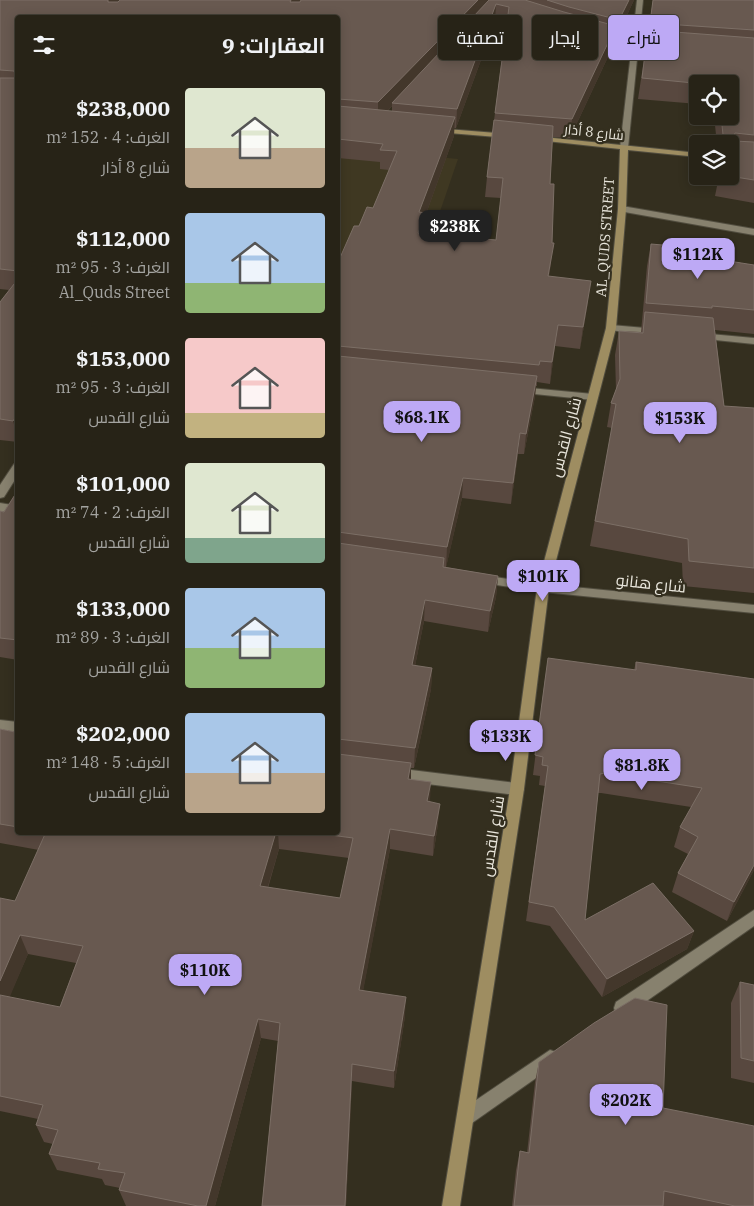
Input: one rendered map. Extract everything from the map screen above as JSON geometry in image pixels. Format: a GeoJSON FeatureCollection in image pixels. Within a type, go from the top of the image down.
{"type":"FeatureCollection","features":[{"type":"Feature","properties":{"kind":"main road"},"geometry":{"type":"LineString","coordinates":[[432,129],[521,137]]}},
{"type":"Feature","properties":{"kind":"main road","name":"شارع 8 أذار"},"geometry":{"type":"LineString","coordinates":[[530,138],[689,153]]}},
{"type":"Feature","properties":{"kind":"main road","name":"AL_QUDS STREET"},"geometry":{"type":"LineString","coordinates":[[611,328],[622,209],[624,148]]}},
{"type":"Feature","properties":{"kind":"main road","name":"شارع القدس"},"geometry":{"type":"LineString","coordinates":[[451,1206],[517,789],[543,588],[611,328]]}},
{"type":"Feature","properties":{"kind":"street"},"geometry":{"type":"LineString","coordinates":[[638,15],[640,0]]}},
{"type":"Feature","properties":{"kind":"street"},"geometry":{"type":"LineString","coordinates":[[624,148],[633,60]]}},
{"type":"Feature","properties":{"kind":"street"},"geometry":{"type":"LineString","coordinates":[[622,209],[754,232]]}},
{"type":"Feature","properties":{"kind":"street"},"geometry":{"type":"LineString","coordinates":[[611,328],[668,333]]}},
{"type":"Feature","properties":{"kind":"street"},"geometry":{"type":"LineString","coordinates":[[687,335],[754,341]]}},
{"type":"Feature","properties":{"kind":"street"},"geometry":{"type":"LineString","coordinates":[[505,388],[593,397]]}},
{"type":"Feature","properties":{"kind":"street"},"geometry":{"type":"LineString","coordinates":[[0,494],[15,471]]}},
{"type":"Feature","properties":{"kind":"street"},"geometry":{"type":"LineString","coordinates":[[0,507],[15,510]]}},
{"type":"Feature","properties":{"kind":"street","name":"شارع هنانو"},"geometry":{"type":"LineString","coordinates":[[465,577],[543,588],[754,609]]}},
{"type":"Feature","properties":{"kind":"street"},"geometry":{"type":"LineString","coordinates":[[0,725],[15,727]]}},
{"type":"Feature","properties":{"kind":"street"},"geometry":{"type":"LineString","coordinates":[[385,772],[517,789]]}},
{"type":"Feature","properties":{"kind":"street"},"geometry":{"type":"LineString","coordinates":[[611,1016],[754,917]]}},
{"type":"Feature","properties":{"kind":"street"},"geometry":{"type":"LineString","coordinates":[[466,1117],[563,1050]]}},
{"type":"Feature","properties":{"kind":"shaded area"},"geometry":{"type":"Polygon","coordinates":[[[340,147],[458,159],[418,276],[340,268],[340,147]]]}},
{"type":"Feature","properties":{"kind":"building"},"geometry":{"type":"Polygon","coordinates":[[[0,0],[108,0],[108,2],[118,2],[120,0],[291,0],[290,2],[300,2],[301,0],[478,0],[463,15],[438,15],[438,41],[378,102],[340,99],[340,15],[15,15],[15,74],[14,71],[0,70],[0,0]]]}},
{"type":"Feature","properties":{"kind":"building"},"geometry":{"type":"Polygon","coordinates":[[[489,0],[525,0],[575,15],[532,15],[532,60],[598,60],[598,21],[608,24],[608,43],[572,119],[495,113],[502,60],[522,60],[522,15],[508,15],[509,7],[496,4],[492,15],[475,15],[489,0]]]}},
{"type":"Feature","properties":{"kind":"building"},"geometry":{"type":"Polygon","coordinates":[[[547,0],[629,0],[622,15],[608,15],[608,17],[547,0]]]}},
{"type":"Feature","properties":{"kind":"building"},"geometry":{"type":"Polygon","coordinates":[[[653,0],[754,0],[754,30],[679,25],[679,15],[651,15],[653,0]]]}},
{"type":"Feature","properties":{"kind":"building"},"geometry":{"type":"Polygon","coordinates":[[[679,32],[754,38],[754,135],[735,133],[734,135],[723,135],[722,125],[739,125],[739,75],[689,75],[689,83],[642,78],[644,60],[679,60],[679,32]]]}},
{"type":"Feature","properties":{"kind":"building"},"geometry":{"type":"Polygon","coordinates":[[[438,54],[438,60],[475,60],[457,109],[392,103],[438,54]]]}},
{"type":"Feature","properties":{"kind":"building"},"geometry":{"type":"Polygon","coordinates":[[[0,78],[15,78],[15,271],[0,269],[0,78]]]}},
{"type":"Feature","properties":{"kind":"building"},"geometry":{"type":"Polygon","coordinates":[[[340,106],[455,117],[419,212],[426,213],[418,233],[496,240],[503,178],[487,177],[494,120],[553,126],[550,184],[554,184],[552,243],[554,243],[548,276],[591,281],[583,327],[558,325],[552,362],[540,361],[539,365],[340,346],[340,258],[354,226],[359,226],[367,207],[373,208],[397,151],[380,150],[383,144],[340,139],[340,106]]]}},
{"type":"Feature","properties":{"kind":"building"},"geometry":{"type":"Polygon","coordinates":[[[739,141],[754,142],[754,180],[739,178],[739,141]]]}},
{"type":"Feature","properties":{"kind":"building"},"geometry":{"type":"Polygon","coordinates":[[[651,244],[697,248],[697,256],[754,265],[754,310],[646,303],[651,244]]]}},
{"type":"Feature","properties":{"kind":"building"},"geometry":{"type":"Polygon","coordinates":[[[15,283],[15,418],[13,421],[0,419],[0,302],[15,283]]]}},
{"type":"Feature","properties":{"kind":"building"},"geometry":{"type":"Polygon","coordinates":[[[645,312],[713,318],[724,406],[754,408],[754,568],[689,561],[688,539],[595,521],[616,404],[611,403],[620,379],[619,331],[643,333],[645,312]]]}},
{"type":"Feature","properties":{"kind":"building"},"geometry":{"type":"Polygon","coordinates":[[[340,356],[537,376],[526,434],[520,433],[513,483],[463,478],[447,547],[340,532],[340,356]]]}},
{"type":"Feature","properties":{"kind":"building"},"geometry":{"type":"Polygon","coordinates":[[[15,495],[15,640],[0,638],[0,511],[4,512],[15,495]]]}},
{"type":"Feature","properties":{"kind":"building"},"geometry":{"type":"Polygon","coordinates":[[[340,543],[444,558],[443,567],[498,576],[490,611],[425,600],[412,665],[432,668],[415,748],[340,739],[340,543]]]}},
{"type":"Feature","properties":{"kind":"building"},"geometry":{"type":"Polygon","coordinates":[[[548,658],[636,670],[636,662],[754,679],[754,865],[734,902],[678,873],[698,837],[680,827],[702,788],[605,773],[600,774],[585,920],[653,883],[694,931],[607,979],[554,907],[529,902],[548,766],[542,765],[543,757],[535,755],[548,658]]]}},
{"type":"Feature","properties":{"kind":"building"},"geometry":{"type":"Polygon","coordinates":[[[0,729],[15,732],[15,826],[0,824],[0,729]]]}},
{"type":"Feature","properties":{"kind":"building"},"geometry":{"type":"Polygon","coordinates":[[[340,754],[411,763],[408,779],[431,782],[427,801],[440,804],[434,836],[390,829],[359,990],[406,997],[394,1071],[352,1064],[345,1206],[262,1206],[280,1023],[258,1019],[206,1206],[119,1190],[125,1173],[98,1169],[100,1163],[49,1154],[58,1130],[36,1125],[43,1105],[0,1096],[0,995],[60,1007],[83,946],[20,935],[0,981],[0,898],[15,901],[45,835],[275,835],[260,886],[340,898],[353,838],[330,835],[340,835],[340,754]]]}},
{"type":"Feature","properties":{"kind":"building"},"geometry":{"type":"Polygon","coordinates":[[[740,982],[754,985],[754,1061],[741,1058],[740,982]]]}},
{"type":"Feature","properties":{"kind":"building"},"geometry":{"type":"Polygon","coordinates":[[[635,998],[667,1005],[663,1108],[754,1126],[754,1206],[735,1206],[664,1191],[663,1206],[514,1206],[520,1151],[529,1153],[539,1062],[594,1023],[635,998]]]}}]}
